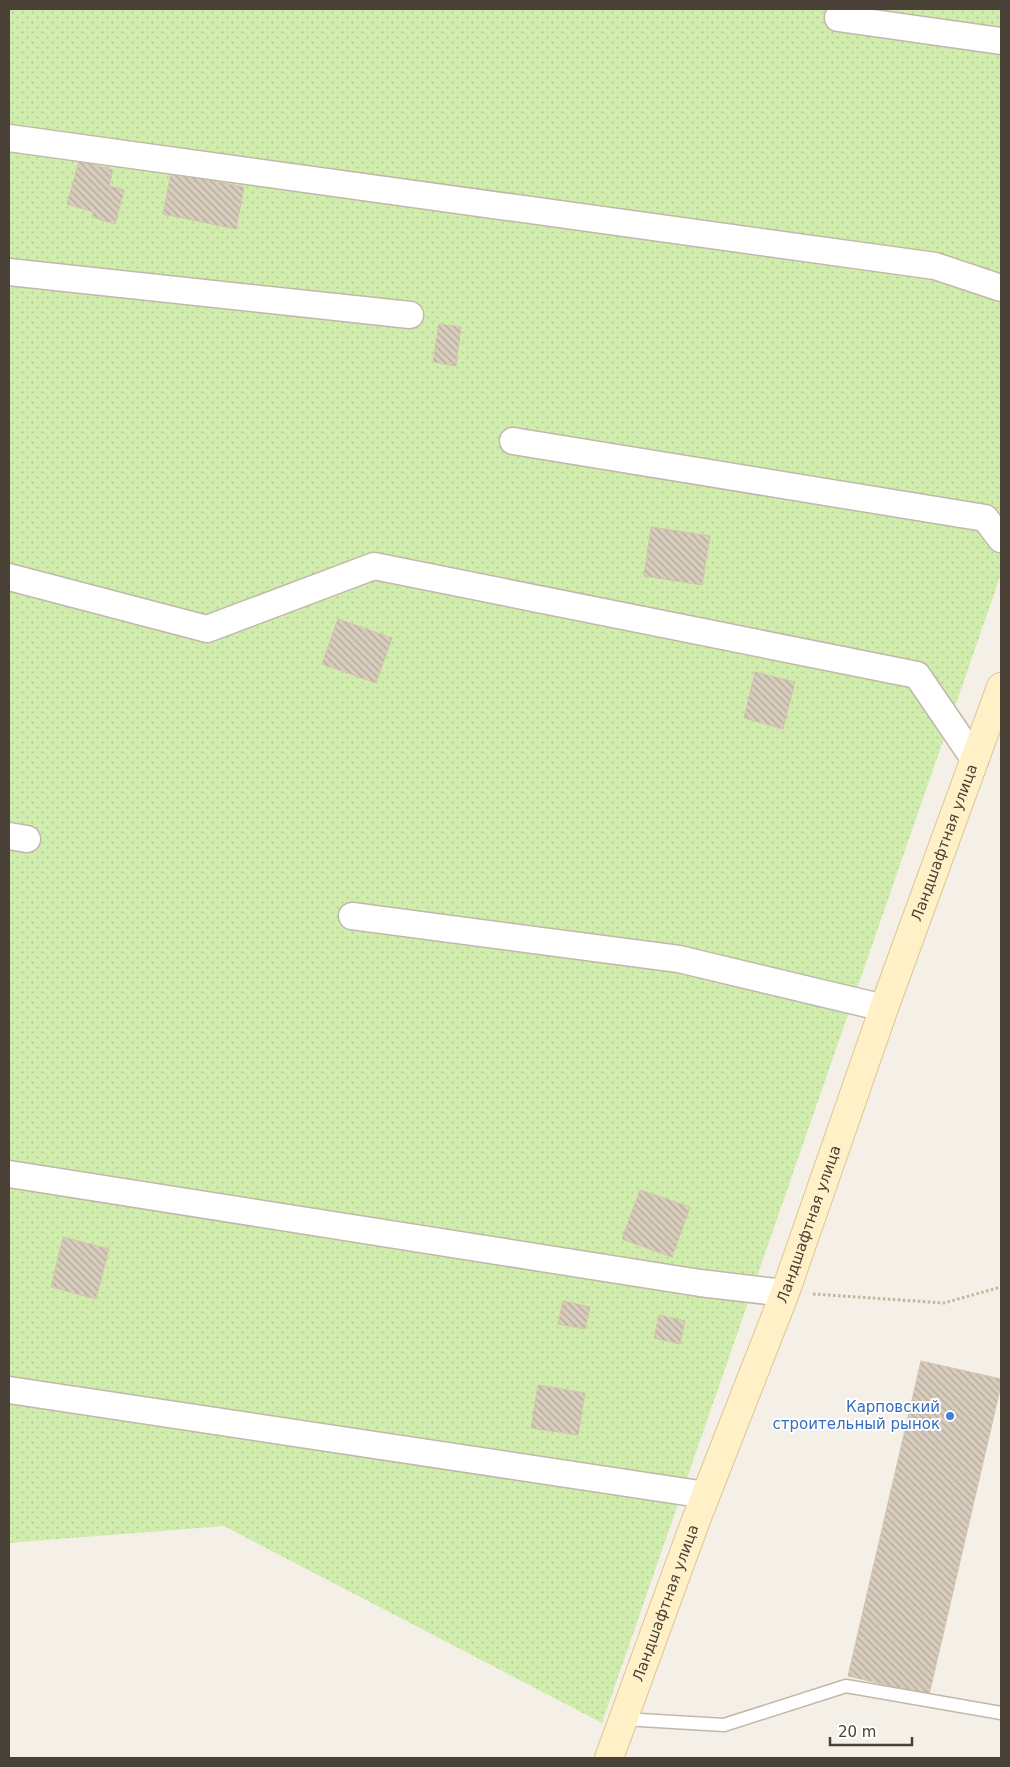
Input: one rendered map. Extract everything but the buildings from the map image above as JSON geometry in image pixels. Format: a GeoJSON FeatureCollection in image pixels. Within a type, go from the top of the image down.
{"type":"FeatureCollection","features":[{"type":"Feature","properties":{"kind":"street"},"geometry":{"type":"LineString","coordinates":[[838,18],[1001,41]]}},
{"type":"Feature","properties":{"kind":"street"},"geometry":{"type":"LineString","coordinates":[[9,138],[935,266],[1001,288]]}},
{"type":"Feature","properties":{"kind":"street"},"geometry":{"type":"LineString","coordinates":[[9,272],[410,315]]}},
{"type":"Feature","properties":{"kind":"street"},"geometry":{"type":"LineString","coordinates":[[513,441],[986,518],[1001,539]]}},
{"type":"Feature","properties":{"kind":"street"},"geometry":{"type":"LineString","coordinates":[[9,577],[207,628],[374,566],[917,675],[974,760]]}},
{"type":"Feature","properties":{"kind":"street","name":"Ландшафтная улица"},"geometry":{"type":"LineString","coordinates":[[609,1758],[706,1495],[785,1293],[884,1008],[1001,687]]}},
{"type":"Feature","properties":{"kind":"street"},"geometry":{"type":"LineString","coordinates":[[352,916],[679,959],[884,1008]]}},
{"type":"Feature","properties":{"kind":"street"},"geometry":{"type":"LineString","coordinates":[[9,1174],[700,1283],[785,1293]]}},
{"type":"Feature","properties":{"kind":"street"},"geometry":{"type":"LineString","coordinates":[[9,1390],[706,1495]]}},
{"type":"Feature","properties":{"kind":"lane"},"geometry":{"type":"LineString","coordinates":[[623,1719],[724,1725],[846,1686],[1001,1713]]}},
{"type":"Feature","properties":{"kind":"path"},"geometry":{"type":"LineString","coordinates":[[785,1293],[944,1303],[1001,1287]]}},
{"type":"Feature","properties":{"kind":"green space"},"geometry":{"type":"Polygon","coordinates":[[[9,9],[1001,9],[1001,574],[602,1723],[224,1526],[9,1543],[9,9]]]}},
{"type":"Feature","properties":{"kind":"place","name":"Карповский строительный рынок"},"geometry":{"type":"Point","coordinates":[950,1416]}}]}
